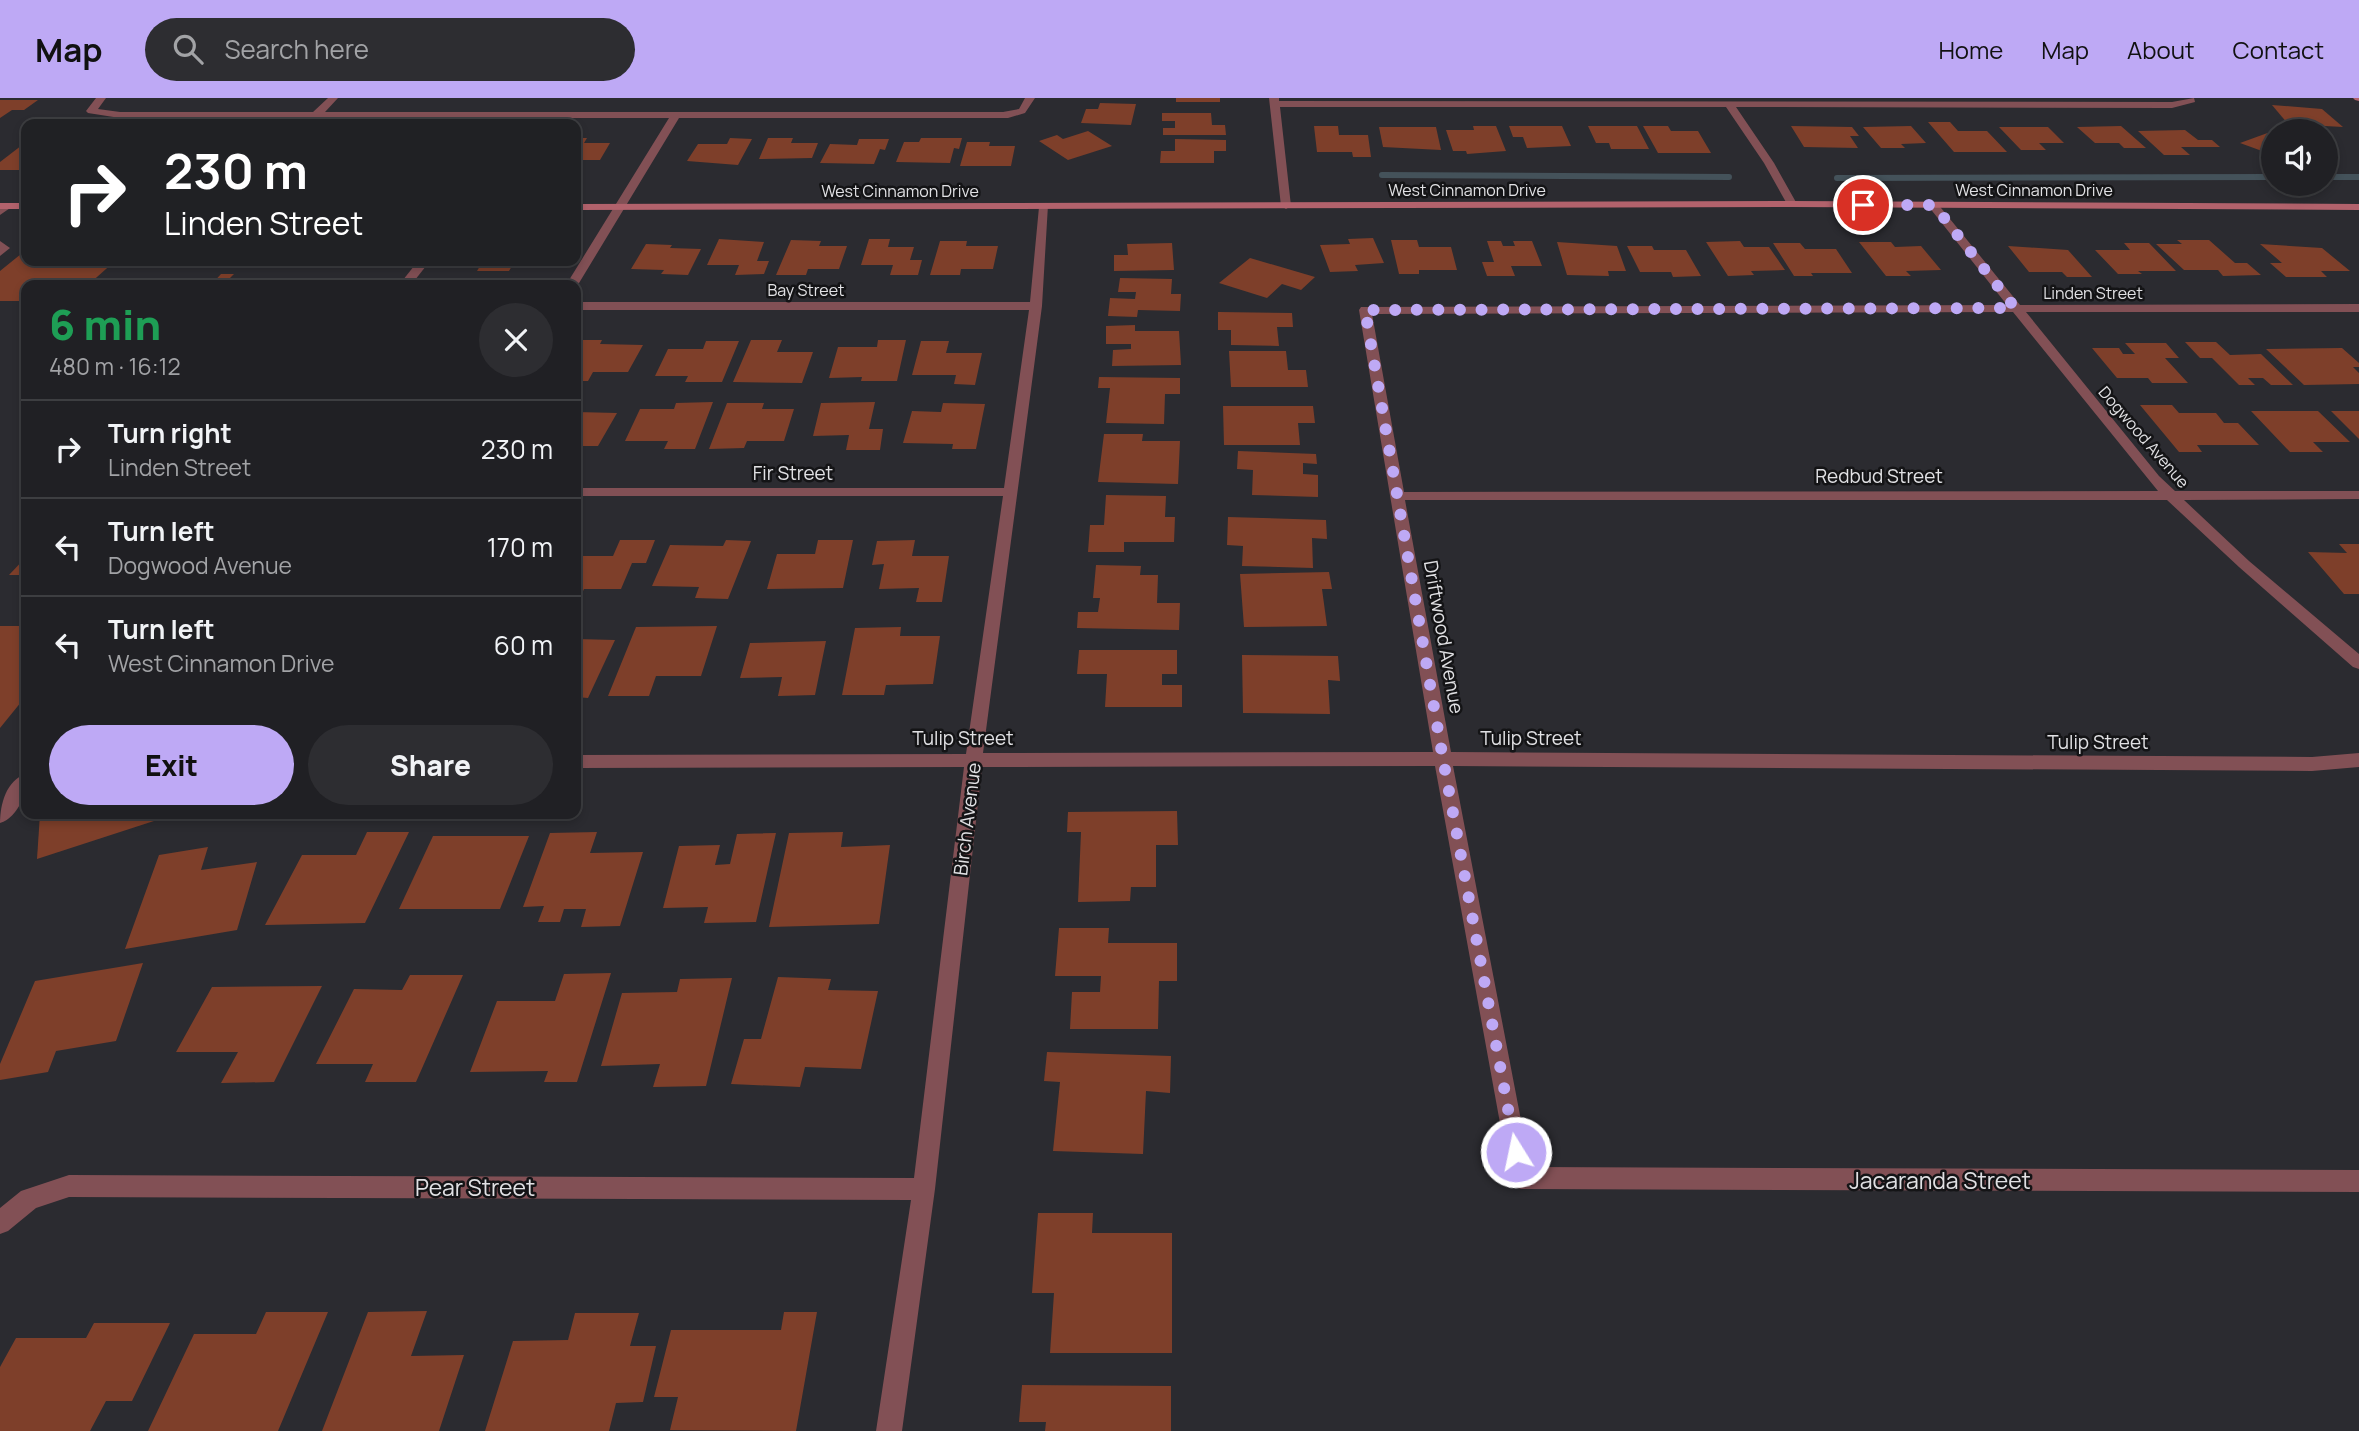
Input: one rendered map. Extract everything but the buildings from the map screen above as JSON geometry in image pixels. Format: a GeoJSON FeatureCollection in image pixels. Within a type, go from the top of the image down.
{"type":"FeatureCollection","features":[{"type":"Feature","properties":{"kind":"main road"},"geometry":{"type":"LineString","coordinates":[[3,208],[21,206]]}},
{"type":"Feature","properties":{"kind":"main road","name":"West Cinnamon Drive"},"geometry":{"type":"LineString","coordinates":[[581,207],[2359,207]]}},
{"type":"Feature","properties":{"kind":"street"},"geometry":{"type":"LineString","coordinates":[[101,98],[91,111],[120,115],[998,115],[1022,113],[1030,98]]}},
{"type":"Feature","properties":{"kind":"street"},"geometry":{"type":"LineString","coordinates":[[316,115],[333,98]]}},
{"type":"Feature","properties":{"kind":"street"},"geometry":{"type":"LineString","coordinates":[[1286,206],[1274,101],[2172,105],[2189,100]]}},
{"type":"Feature","properties":{"kind":"street"},"geometry":{"type":"LineString","coordinates":[[1730,105],[1769,163],[1792,205]]}},
{"type":"Feature","properties":{"kind":"street"},"geometry":{"type":"LineString","coordinates":[[575,280],[676,115]]}},
{"type":"Feature","properties":{"kind":"street","name":"Dogwood Avenue"},"geometry":{"type":"LineString","coordinates":[[1934,205],[2094,407],[2170,495],[2244,564],[2359,663]]}},
{"type":"Feature","properties":{"kind":"street","name":"Birch Avenue"},"geometry":{"type":"LineString","coordinates":[[890,1431],[924,1189],[974,759],[1036,306],[1044,207]]}},
{"type":"Feature","properties":{"kind":"street"},"geometry":{"type":"LineString","coordinates":[[0,244],[4,248],[0,253]]}},
{"type":"Feature","properties":{"kind":"street"},"geometry":{"type":"LineString","coordinates":[[409,280],[420,266]]}},
{"type":"Feature","properties":{"kind":"street","name":"Bay Street"},"geometry":{"type":"LineString","coordinates":[[581,306],[1036,306]]}},
{"type":"Feature","properties":{"kind":"street","name":"Linden Street"},"geometry":{"type":"LineString","coordinates":[[1365,310],[2359,308]]}},
{"type":"Feature","properties":{"kind":"street","name":"Driftwood Avenue"},"geometry":{"type":"LineString","coordinates":[[1365,310],[1443,759],[1521,1178]]}},
{"type":"Feature","properties":{"kind":"street","name":"Fir Street"},"geometry":{"type":"LineString","coordinates":[[581,492],[1010,492]]}},
{"type":"Feature","properties":{"kind":"street","name":"Redbud Street"},"geometry":{"type":"LineString","coordinates":[[1399,496],[2359,495]]}},
{"type":"Feature","properties":{"kind":"street","name":"Tulip Street"},"geometry":{"type":"LineString","coordinates":[[581,761],[1443,759],[2299,764],[2359,760]]}},
{"type":"Feature","properties":{"kind":"street"},"geometry":{"type":"LineString","coordinates":[[0,816],[21,788]]}},
{"type":"Feature","properties":{"kind":"street","name":"Jacaranda Street"},"geometry":{"type":"LineString","coordinates":[[1521,1178],[2359,1181]]}},
{"type":"Feature","properties":{"kind":"street","name":"Pear Street"},"geometry":{"type":"LineString","coordinates":[[0,1223],[29,1199],[69,1186],[924,1189]]}},
{"type":"Feature","properties":{"kind":"waterway"},"geometry":{"type":"LineString","coordinates":[[1382,175],[1729,177]]}},
{"type":"Feature","properties":{"kind":"waterway"},"geometry":{"type":"LineString","coordinates":[[1837,178],[2261,177]]}},
{"type":"Feature","properties":{"kind":"waterway"},"geometry":{"type":"LineString","coordinates":[[2338,177],[2359,177]]}},
{"type":"Feature","properties":{"kind":"route"},"geometry":{"type":"LineString","coordinates":[[1516,1152],[1443,759],[1365,310],[2015,308],[1934,205],[1863,205]]}}]}
